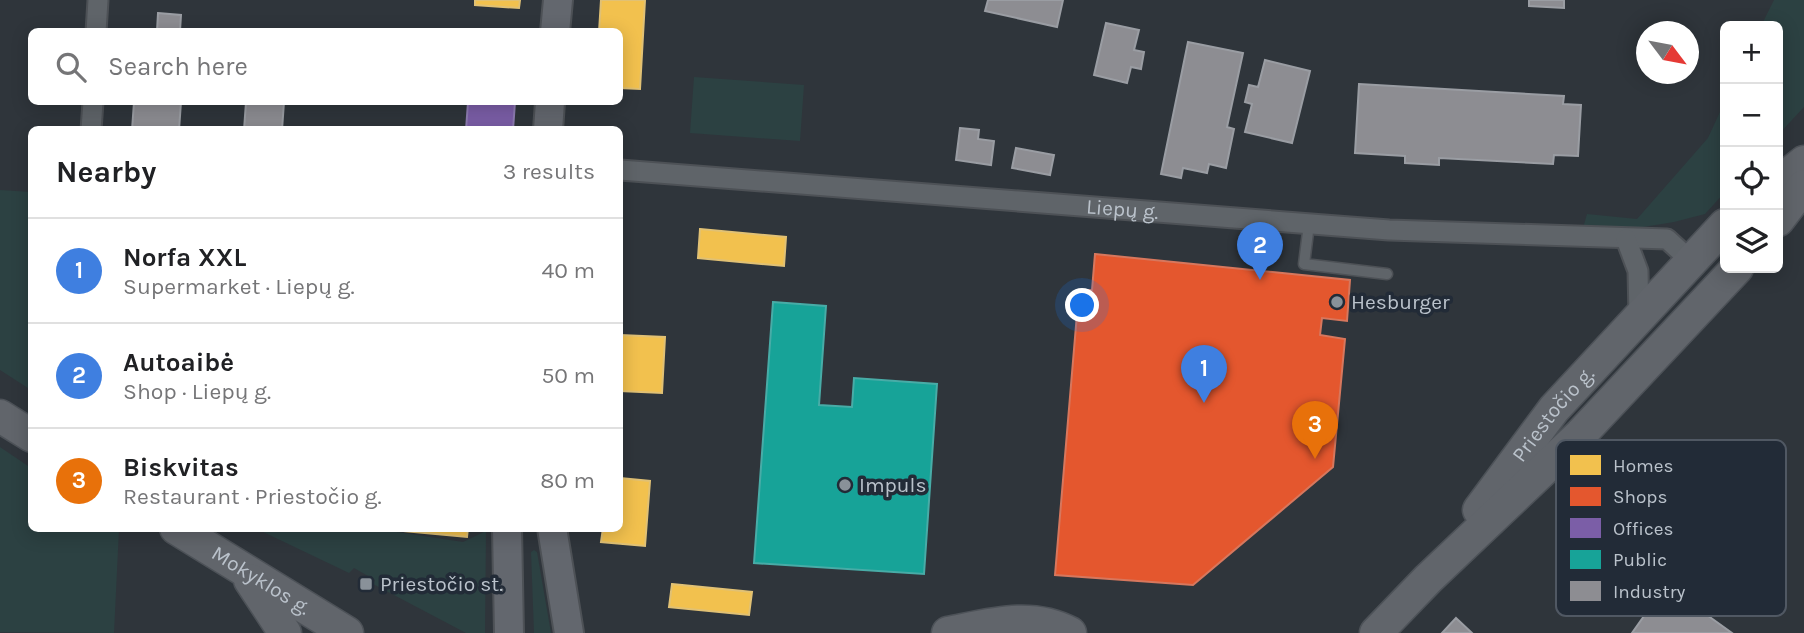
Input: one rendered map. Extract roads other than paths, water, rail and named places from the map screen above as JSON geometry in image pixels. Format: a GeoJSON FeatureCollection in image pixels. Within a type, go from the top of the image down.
{"type":"FeatureCollection","features":[{"type":"Feature","properties":{"kind":"main road"},"geometry":{"type":"LineString","coordinates":[[555,28],[558,0]]}},
{"type":"Feature","properties":{"kind":"main road"},"geometry":{"type":"LineString","coordinates":[[548,126],[550,105]]}},
{"type":"Feature","properties":{"kind":"main road"},"geometry":{"type":"LineString","coordinates":[[1783,179],[1804,162]]}},
{"type":"Feature","properties":{"kind":"main road"},"geometry":{"type":"LineString","coordinates":[[1783,213],[1804,186]]}},
{"type":"Feature","properties":{"kind":"main road","name":"Priestočio g."},"geometry":{"type":"LineString","coordinates":[[1428,579],[1554,409],[1720,230]]}},
{"type":"Feature","properties":{"kind":"main road","name":"Priestočio g."},"geometry":{"type":"LineString","coordinates":[[1575,440],[1727,278],[1691,261]]}},
{"type":"Feature","properties":{"kind":"main road"},"geometry":{"type":"LineString","coordinates":[[0,415],[28,433]]}},
{"type":"Feature","properties":{"kind":"main road","name":"Priestočio g."},"geometry":{"type":"LineString","coordinates":[[1376,633],[1428,579],[1556,458]]}},
{"type":"Feature","properties":{"kind":"main road","name":"Mokyklos g."},"geometry":{"type":"LineString","coordinates":[[182,532],[245,573],[347,633]]}},
{"type":"Feature","properties":{"kind":"main road"},"geometry":{"type":"LineString","coordinates":[[506,532],[509,633]]}},
{"type":"Feature","properties":{"kind":"main road"},"geometry":{"type":"LineString","coordinates":[[553,532],[569,633]]}},
{"type":"Feature","properties":{"kind":"main road"},"geometry":{"type":"LineString","coordinates":[[245,573],[285,633]]}},
{"type":"Feature","properties":{"kind":"main road"},"geometry":{"type":"LineString","coordinates":[[948,633],[1011,621],[1036,621],[1070,633]]}},
{"type":"Feature","properties":{"kind":"street"},"geometry":{"type":"LineString","coordinates":[[96,28],[98,0]]}},
{"type":"Feature","properties":{"kind":"street"},"geometry":{"type":"LineString","coordinates":[[91,126],[93,105]]}},
{"type":"Feature","properties":{"kind":"street","name":"Liepų g."},"geometry":{"type":"LineString","coordinates":[[623,170],[1403,231],[1667,239],[1691,261]]}},
{"type":"Feature","properties":{"kind":"street"},"geometry":{"type":"LineString","coordinates":[[1626,239],[1638,271],[1639,316]]}},
{"type":"Feature","properties":{"kind":"lane"},"geometry":{"type":"LineString","coordinates":[[1309,224],[1304,264],[1387,274]]}},
{"type":"Feature","properties":{"kind":"place","name":"Autoaibė"},"geometry":{"type":"Point","coordinates":[1260,280]}},
{"type":"Feature","properties":{"kind":"place","name":"Hesburger"},"geometry":{"type":"Point","coordinates":[1337,302]}},
{"type":"Feature","properties":{"kind":"place","name":"Norfa XXL"},"geometry":{"type":"Point","coordinates":[1204,403]}},
{"type":"Feature","properties":{"kind":"place","name":"Biskvitas"},"geometry":{"type":"Point","coordinates":[1315,459]}},
{"type":"Feature","properties":{"kind":"place","name":"Impuls"},"geometry":{"type":"Point","coordinates":[845,485]}},
{"type":"Feature","properties":{"kind":"place","name":"Priestočio st."},"geometry":{"type":"Point","coordinates":[366,584]}}]}
